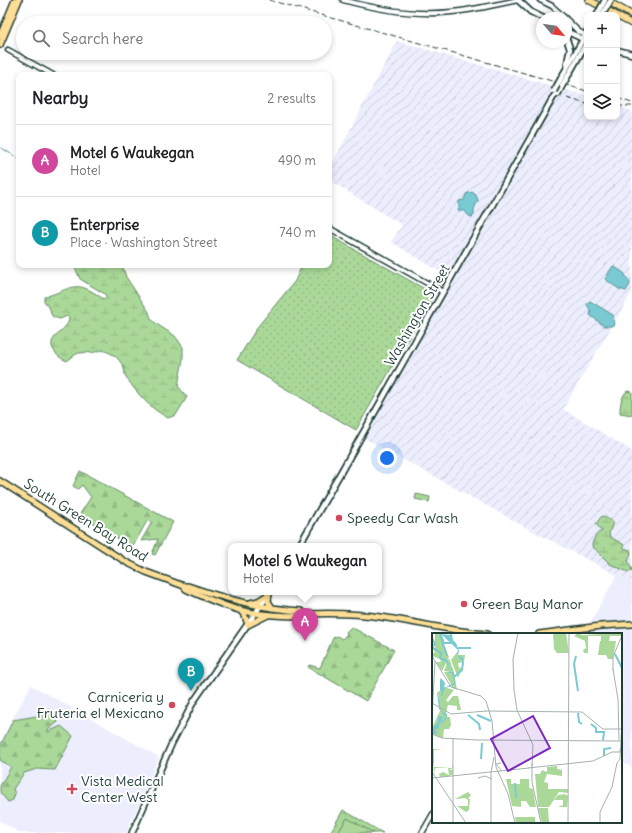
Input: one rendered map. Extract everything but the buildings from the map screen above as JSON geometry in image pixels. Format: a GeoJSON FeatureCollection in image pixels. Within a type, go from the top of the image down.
{"type":"FeatureCollection","features":[{"type":"Feature","properties":{"kind":"highway"},"geometry":{"type":"LineString","coordinates":[[589,0],[611,12]]}},
{"type":"Feature","properties":{"kind":"highway"},"geometry":{"type":"LineString","coordinates":[[606,0],[632,14]]}},
{"type":"Feature","properties":{"kind":"highway"},"geometry":{"type":"LineString","coordinates":[[620,17],[632,24]]}},
{"type":"Feature","properties":{"kind":"main road"},"geometry":{"type":"LineString","coordinates":[[0,36],[15,0]]}},
{"type":"Feature","properties":{"kind":"main road"},"geometry":{"type":"LineString","coordinates":[[0,45],[19,0]]}},
{"type":"Feature","properties":{"kind":"main road"},"geometry":{"type":"LineString","coordinates":[[518,0],[536,14]]}},
{"type":"Feature","properties":{"kind":"main road"},"geometry":{"type":"LineString","coordinates":[[599,12],[606,0]]}},
{"type":"Feature","properties":{"kind":"main road"},"geometry":{"type":"LineString","coordinates":[[604,12],[612,2]]}},
{"type":"Feature","properties":{"kind":"main road"},"geometry":{"type":"LineString","coordinates":[[572,33],[584,37]]}},
{"type":"Feature","properties":{"kind":"main road","name":"Washington Street"},"geometry":{"type":"LineString","coordinates":[[301,543],[584,42]]}},
{"type":"Feature","properties":{"kind":"main road"},"geometry":{"type":"LineString","coordinates":[[567,72],[570,48]]}},
{"type":"Feature","properties":{"kind":"main road"},"geometry":{"type":"LineString","coordinates":[[620,51],[632,54]]}},
{"type":"Feature","properties":{"kind":"main road","name":"South Green Bay Road"},"geometry":{"type":"LineString","coordinates":[[0,481],[126,562],[146,572],[223,598],[247,604],[302,611],[304,614]]}},
{"type":"Feature","properties":{"kind":"main road","name":"South Green Bay Road"},"geometry":{"type":"LineString","coordinates":[[184,586],[186,590],[240,610],[268,615],[302,616],[304,614]]}},
{"type":"Feature","properties":{"kind":"main road"},"geometry":{"type":"LineString","coordinates":[[247,604],[258,601],[266,595]]}},
{"type":"Feature","properties":{"kind":"main road"},"geometry":{"type":"LineString","coordinates":[[132,833],[182,721],[194,701],[268,595]]}},
{"type":"Feature","properties":{"kind":"main road"},"geometry":{"type":"LineString","coordinates":[[269,595],[268,601],[272,608]]}},
{"type":"Feature","properties":{"kind":"main road"},"geometry":{"type":"LineString","coordinates":[[240,610],[248,625]]}},
{"type":"Feature","properties":{"kind":"main road"},"geometry":{"type":"LineString","coordinates":[[304,614],[347,614],[379,617],[480,633]]}},
{"type":"Feature","properties":{"kind":"main road"},"geometry":{"type":"LineString","coordinates":[[248,625],[268,615]]}},
{"type":"Feature","properties":{"kind":"main road"},"geometry":{"type":"LineString","coordinates":[[547,633],[601,626],[632,624]]}},
{"type":"Feature","properties":{"kind":"street"},"geometry":{"type":"LineString","coordinates":[[344,0],[396,11],[434,13],[461,11],[518,0]]}},
{"type":"Feature","properties":{"kind":"street"},"geometry":{"type":"LineString","coordinates":[[540,0],[552,6],[559,12]]}},
{"type":"Feature","properties":{"kind":"street"},"geometry":{"type":"LineString","coordinates":[[572,24],[584,36]]}},
{"type":"Feature","properties":{"kind":"street"},"geometry":{"type":"LineString","coordinates":[[8,50],[16,54]]}},
{"type":"Feature","properties":{"kind":"street"},"geometry":{"type":"LineString","coordinates":[[26,60],[48,72]]}},
{"type":"Feature","properties":{"kind":"street"},"geometry":{"type":"LineString","coordinates":[[332,230],[442,292]]}},
{"type":"Feature","properties":{"kind":"street"},"geometry":{"type":"LineString","coordinates":[[422,833],[432,816]]}},
{"type":"Feature","properties":{"kind":"shaded area"},"geometry":{"type":"Polygon","coordinates":[[[397,41],[584,95],[584,120],[620,120],[620,107],[632,111],[632,292],[563,409],[632,451],[632,583],[529,529],[364,438],[454,280],[391,242],[402,225],[332,182],[332,164],[397,41]]]}},
{"type":"Feature","properties":{"kind":"shaded area"},"geometry":{"type":"Polygon","coordinates":[[[617,575],[632,583],[632,620],[590,623],[617,575]]]}},
{"type":"Feature","properties":{"kind":"shaded area"},"geometry":{"type":"Polygon","coordinates":[[[632,627],[632,768],[622,762],[622,633],[576,633],[610,628],[632,627]]]}},
{"type":"Feature","properties":{"kind":"shaded area","name":"Vista Medical Center West"},"geometry":{"type":"Polygon","coordinates":[[[31,685],[159,757],[126,833],[20,833],[0,821],[0,742],[31,685]]]}},
{"type":"Feature","properties":{"kind":"green space"},"geometry":{"type":"Polygon","coordinates":[[[332,237],[430,292],[431,299],[356,430],[237,360],[258,326],[295,281],[301,268],[332,268],[332,237]]]}},
{"type":"Feature","properties":{"kind":"green space"},"geometry":{"type":"Polygon","coordinates":[[[75,268],[123,268],[126,277],[149,312],[151,319],[175,336],[183,347],[183,359],[178,386],[187,397],[176,415],[168,418],[145,400],[126,377],[124,367],[121,363],[108,352],[101,350],[79,353],[67,361],[62,359],[54,351],[52,344],[53,340],[66,326],[69,317],[67,316],[60,319],[53,317],[50,309],[44,301],[44,297],[73,287],[79,287],[85,288],[105,299],[105,294],[80,279],[75,268]]]}},
{"type":"Feature","properties":{"kind":"green space"},"geometry":{"type":"Polygon","coordinates":[[[627,391],[632,392],[632,415],[620,413],[621,401],[627,391]]]}},
{"type":"Feature","properties":{"kind":"green space"},"geometry":{"type":"Polygon","coordinates":[[[80,471],[173,522],[155,555],[152,554],[158,539],[141,541],[152,522],[147,521],[133,546],[115,537],[80,514],[91,497],[82,485],[78,489],[73,486],[80,471]]]}},
{"type":"Feature","properties":{"kind":"green space"},"geometry":{"type":"Polygon","coordinates":[[[416,494],[430,497],[429,502],[415,499],[416,494]]]}},
{"type":"Feature","properties":{"kind":"green space"},"geometry":{"type":"Polygon","coordinates":[[[603,516],[613,522],[609,533],[610,537],[623,544],[624,548],[630,550],[631,553],[628,561],[632,570],[630,572],[610,564],[592,546],[595,537],[602,531],[596,524],[603,516]]]}},
{"type":"Feature","properties":{"kind":"green space"},"geometry":{"type":"Polygon","coordinates":[[[211,596],[249,606],[253,609],[224,603],[211,596]]]}},
{"type":"Feature","properties":{"kind":"green space"},"geometry":{"type":"Polygon","coordinates":[[[351,627],[394,650],[366,701],[308,667],[309,665],[320,668],[333,638],[337,636],[342,639],[351,627]]]}},
{"type":"Feature","properties":{"kind":"green space"},"geometry":{"type":"Polygon","coordinates":[[[39,707],[50,710],[58,722],[48,730],[48,732],[61,726],[73,736],[55,770],[37,769],[24,773],[13,789],[15,794],[13,800],[8,802],[0,792],[0,786],[11,767],[0,760],[0,747],[13,720],[37,716],[39,707]]]}},
{"type":"Feature","properties":{"kind":"green space"},"geometry":{"type":"Polygon","coordinates":[[[343,810],[383,833],[330,833],[343,810]]]}},
{"type":"Feature","properties":{"kind":"green space"},"geometry":{"type":"Polygon","coordinates":[[[347,818],[374,833],[338,833],[347,818]]]}},
{"type":"Feature","properties":{"kind":"water"},"geometry":{"type":"Polygon","coordinates":[[[472,192],[476,195],[478,200],[474,209],[474,215],[472,217],[465,211],[459,211],[458,209],[459,201],[464,200],[466,194],[472,192]]]}},
{"type":"Feature","properties":{"kind":"water"},"geometry":{"type":"Polygon","coordinates":[[[613,266],[624,273],[630,283],[626,291],[619,289],[605,279],[613,266]]]}},
{"type":"Feature","properties":{"kind":"water"},"geometry":{"type":"Polygon","coordinates":[[[590,301],[613,315],[614,324],[612,326],[604,326],[590,315],[591,311],[587,305],[590,301]]]}},
{"type":"Feature","properties":{"kind":"waterway"},"geometry":{"type":"LineString","coordinates":[[0,147],[16,157]]}},
{"type":"Feature","properties":{"kind":"railway"},"geometry":{"type":"LineString","coordinates":[[269,0],[325,16]]}},
{"type":"Feature","properties":{"kind":"railway"},"geometry":{"type":"LineString","coordinates":[[332,18],[584,90]]}},
{"type":"Feature","properties":{"kind":"railway"},"geometry":{"type":"LineString","coordinates":[[567,98],[584,103]]}},
{"type":"Feature","properties":{"kind":"railway"},"geometry":{"type":"LineString","coordinates":[[620,99],[632,103]]}},
{"type":"Feature","properties":{"kind":"railway"},"geometry":{"type":"LineString","coordinates":[[620,106],[632,106]]}},
{"type":"Feature","properties":{"kind":"place","name":"Speedy Car Wash"},"geometry":{"type":"Point","coordinates":[339,518]}},
{"type":"Feature","properties":{"kind":"place","name":"Green Bay Manor"},"geometry":{"type":"Point","coordinates":[464,604]}},
{"type":"Feature","properties":{"kind":"place","name":"Motel 6 Waukegan"},"geometry":{"type":"Point","coordinates":[305,641]}},
{"type":"Feature","properties":{"kind":"place","name":"Enterprise"},"geometry":{"type":"Point","coordinates":[191,691]}},
{"type":"Feature","properties":{"kind":"place","name":"Carniceria y Fruteria el Mexicano"},"geometry":{"type":"Point","coordinates":[172,705]}},
{"type":"Feature","properties":{"kind":"place","name":"Vista Medical Center West"},"geometry":{"type":"Point","coordinates":[72,789]}}]}
